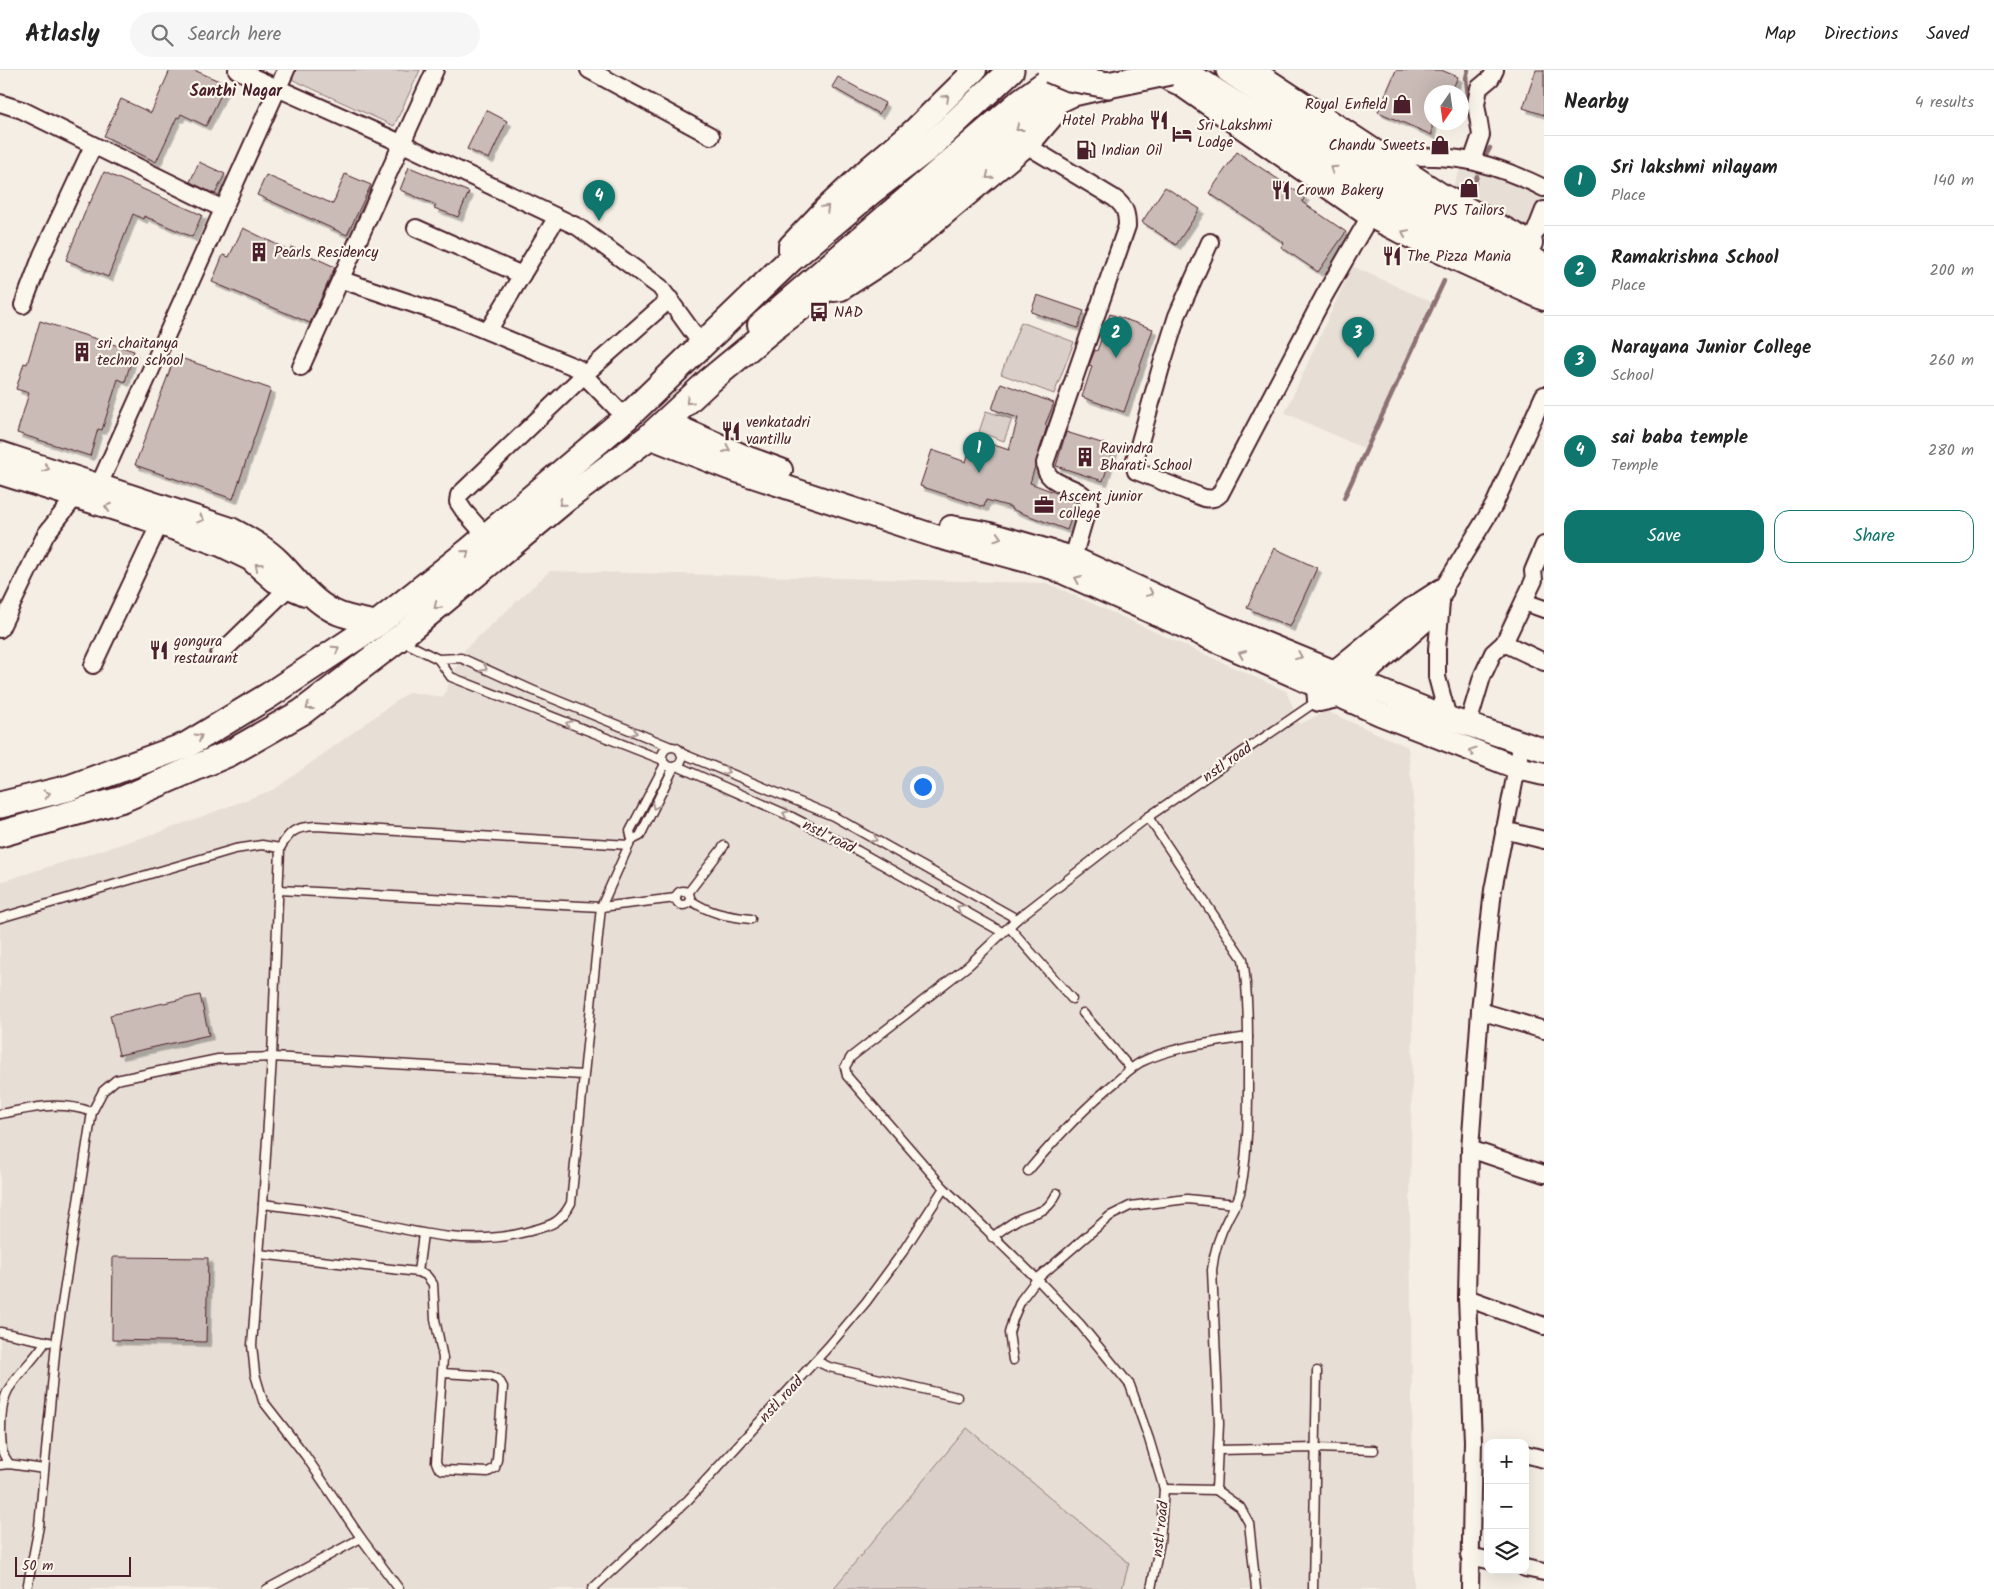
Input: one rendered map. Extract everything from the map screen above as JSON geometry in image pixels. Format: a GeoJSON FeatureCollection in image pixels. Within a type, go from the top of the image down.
{"type":"FeatureCollection","features":[{"type":"Feature","properties":{"kind":"main road"},"geometry":{"type":"LineString","coordinates":[[0,805],[69,788],[187,745],[268,696],[378,623],[486,536],[626,418],[790,260],[873,190],[928,148],[1011,70]]}},
{"type":"Feature","properties":{"kind":"main road"},"geometry":{"type":"LineString","coordinates":[[1050,70],[1069,78],[1114,77],[1164,71],[1184,75],[1204,84],[1396,209],[1544,286]]}},
{"type":"Feature","properties":{"kind":"main road"},"geometry":{"type":"LineString","coordinates":[[1230,70],[1401,189],[1481,235],[1544,266]]}},
{"type":"Feature","properties":{"kind":"main road"},"geometry":{"type":"LineString","coordinates":[[0,834],[123,799],[230,753],[302,712],[398,639],[566,499],[658,429],[708,382],[772,329],[821,292],[1046,106],[1114,77]]}},
{"type":"Feature","properties":{"kind":"street"},"geometry":{"type":"LineString","coordinates":[[237,70],[403,144],[578,227],[660,287],[670,299],[694,353],[718,340],[1028,81],[1036,70]]}},
{"type":"Feature","properties":{"kind":"street"},"geometry":{"type":"LineString","coordinates":[[0,629],[46,534],[75,497],[99,485],[286,70]]}},
{"type":"Feature","properties":{"kind":"street"},"geometry":{"type":"LineString","coordinates":[[302,367],[435,70]]}},
{"type":"Feature","properties":{"kind":"street"},"geometry":{"type":"LineString","coordinates":[[589,70],[711,136]]}},
{"type":"Feature","properties":{"kind":"street"},"geometry":{"type":"LineString","coordinates":[[790,260],[790,246],[827,207],[913,131],[975,70]]}},
{"type":"Feature","properties":{"kind":"street"},"geometry":{"type":"LineString","coordinates":[[708,382],[728,353],[992,124],[1045,82],[1071,70]]}},
{"type":"Feature","properties":{"kind":"street"},"geometry":{"type":"LineString","coordinates":[[1085,70],[1114,77]]}},
{"type":"Feature","properties":{"kind":"street"},"geometry":{"type":"LineString","coordinates":[[1252,70],[1440,194],[1537,247],[1544,210]]}},
{"type":"Feature","properties":{"kind":"street"},"geometry":{"type":"LineString","coordinates":[[1472,162],[1481,135],[1476,104],[1479,88],[1491,78],[1495,70]]}},
{"type":"Feature","properties":{"kind":"street"},"geometry":{"type":"LineString","coordinates":[[1164,71],[1370,216],[1434,250],[1544,299]]}},
{"type":"Feature","properties":{"kind":"street"},"geometry":{"type":"LineString","coordinates":[[0,103],[22,110],[223,210]]}},
{"type":"Feature","properties":{"kind":"street"},"geometry":{"type":"LineString","coordinates":[[821,292],[841,289],[902,250],[1026,145],[1052,115]]}},
{"type":"Feature","properties":{"kind":"street"},"geometry":{"type":"LineString","coordinates":[[1026,145],[1114,198],[1123,205],[1127,214],[1127,226],[1045,463],[1045,471],[1048,477],[1082,494],[1089,503],[1073,558]]}},
{"type":"Feature","properties":{"kind":"street"},"geometry":{"type":"LineString","coordinates":[[23,305],[42,255],[93,146]]}},
{"type":"Feature","properties":{"kind":"street"},"geometry":{"type":"LineString","coordinates":[[1383,156],[1452,158],[1517,175],[1544,188]]}},
{"type":"Feature","properties":{"kind":"street"},"geometry":{"type":"LineString","coordinates":[[1210,242],[1178,316],[1161,367],[1134,463],[1136,471],[1210,499],[1216,498],[1220,494],[1235,462],[1324,296],[1370,216]]}},
{"type":"Feature","properties":{"kind":"street"},"geometry":{"type":"LineString","coordinates":[[488,331],[558,217]]}},
{"type":"Feature","properties":{"kind":"street"},"geometry":{"type":"LineString","coordinates":[[416,228],[522,275]]}},
{"type":"Feature","properties":{"kind":"street"},"geometry":{"type":"LineString","coordinates":[[342,280],[458,319],[577,368],[626,418]]}},
{"type":"Feature","properties":{"kind":"street"},"geometry":{"type":"LineString","coordinates":[[486,536],[464,512],[458,502],[459,495],[584,375],[670,299]]}},
{"type":"Feature","properties":{"kind":"street"},"geometry":{"type":"LineString","coordinates":[[1325,695],[1357,680],[1426,619],[1494,505],[1544,395]]}},
{"type":"Feature","properties":{"kind":"street"},"geometry":{"type":"LineString","coordinates":[[658,429],[748,458],[841,493],[946,526],[986,534],[1073,558],[1215,623],[1458,721],[1544,750]]}},
{"type":"Feature","properties":{"kind":"street"},"geometry":{"type":"LineString","coordinates":[[658,429],[728,468],[938,537],[1053,568],[1325,695],[1518,768],[1544,774]]}},
{"type":"Feature","properties":{"kind":"street"},"geometry":{"type":"LineString","coordinates":[[0,453],[239,534],[256,542],[278,560],[315,599]]}},
{"type":"Feature","properties":{"kind":"street"},"geometry":{"type":"LineString","coordinates":[[0,473],[160,523],[221,545],[250,559],[275,581],[315,599],[333,611],[352,618],[378,623]]}},
{"type":"Feature","properties":{"kind":"street"},"geometry":{"type":"LineString","coordinates":[[93,665],[160,523]]}},
{"type":"Feature","properties":{"kind":"street"},"geometry":{"type":"LineString","coordinates":[[1458,721],[1493,652],[1504,643],[1524,602],[1539,582],[1533,571],[1544,545]]}},
{"type":"Feature","properties":{"kind":"street"},"geometry":{"type":"LineString","coordinates":[[220,655],[289,588]]}},
{"type":"Feature","properties":{"kind":"street"},"geometry":{"type":"LineString","coordinates":[[1442,590],[1437,649],[1437,677],[1458,721]]}},
{"type":"Feature","properties":{"kind":"street","name":"nstl road"},"geometry":{"type":"LineString","coordinates":[[1325,695],[1336,671],[1411,610],[1442,590]]}},
{"type":"Feature","properties":{"kind":"street"},"geometry":{"type":"LineString","coordinates":[[1524,602],[1544,609]]}},
{"type":"Feature","properties":{"kind":"street"},"geometry":{"type":"LineString","coordinates":[[1504,643],[1544,662]]}},
{"type":"Feature","properties":{"kind":"street"},"geometry":{"type":"LineString","coordinates":[[1470,1589],[1469,1556],[1480,1443],[1468,1298],[1470,1149],[1480,1011],[1492,890],[1522,742]]}},
{"type":"Feature","properties":{"kind":"street"},"geometry":{"type":"LineString","coordinates":[[1504,830],[1544,840]]}},
{"type":"Feature","properties":{"kind":"street"},"geometry":{"type":"LineString","coordinates":[[1480,1011],[1544,1030]]}},
{"type":"Feature","properties":{"kind":"street"},"geometry":{"type":"LineString","coordinates":[[1470,1149],[1544,1174]]}},
{"type":"Feature","properties":{"kind":"street"},"geometry":{"type":"LineString","coordinates":[[1468,1298],[1544,1326]]}},
{"type":"Feature","properties":{"kind":"street"},"geometry":{"type":"LineString","coordinates":[[1529,1455],[1544,1459]]}},
{"type":"Feature","properties":{"kind":"street"},"geometry":{"type":"LineString","coordinates":[[1469,1556],[1484,1559]]}},
{"type":"Feature","properties":{"kind":"street"},"geometry":{"type":"LineString","coordinates":[[1529,1569],[1544,1572]]}},
{"type":"Feature","properties":{"kind":"lane"},"geometry":{"type":"LineString","coordinates":[[398,639],[438,659],[461,658],[532,690],[677,749],[681,753],[833,816],[1017,919]]}},
{"type":"Feature","properties":{"kind":"lane","name":"nstl road"},"geometry":{"type":"LineString","coordinates":[[438,659],[451,677],[664,762],[792,817],[1002,932]]}},
{"type":"Feature","properties":{"kind":"lane","name":"nstl road"},"geometry":{"type":"LineString","coordinates":[[1151,1589],[1160,1542],[1164,1489],[1130,1385],[1080,1324],[944,1188],[847,1076],[845,1067],[850,1057],[969,965],[1017,919],[1148,817],[1325,695]]}},
{"type":"Feature","properties":{"kind":"lane"},"geometry":{"type":"LineString","coordinates":[[263,1204],[326,1212],[423,1234],[463,1239],[497,1238],[551,1226],[565,1214],[571,1203],[601,906],[630,843],[630,831],[664,762],[663,754],[671,748]]}},
{"type":"Feature","properties":{"kind":"lane"},"geometry":{"type":"LineString","coordinates":[[399,1589],[361,1538],[305,1455],[263,1401],[255,1374],[252,1345],[272,1057],[280,848],[293,830],[304,826],[630,843],[640,836],[682,759],[681,753]]}},
{"type":"Feature","properties":{"kind":"lane"},"geometry":{"type":"LineString","coordinates":[[1148,817],[1243,959],[1246,980],[1248,1037],[1247,1120],[1241,1189],[1236,1204],[1220,1236],[1213,1258],[1212,1270],[1219,1424],[1216,1490]]}},
{"type":"Feature","properties":{"kind":"lane"},"geometry":{"type":"LineString","coordinates":[[0,918],[235,849],[262,845],[280,848]]}},
{"type":"Feature","properties":{"kind":"lane"},"geometry":{"type":"LineString","coordinates":[[676,898],[681,905],[687,904],[689,896],[724,846]]}},
{"type":"Feature","properties":{"kind":"lane"},"geometry":{"type":"LineString","coordinates":[[279,890],[601,906],[676,898]]}},
{"type":"Feature","properties":{"kind":"lane"},"geometry":{"type":"LineString","coordinates":[[676,898],[679,892],[689,896],[704,909],[718,915],[751,919]]}},
{"type":"Feature","properties":{"kind":"lane"},"geometry":{"type":"LineString","coordinates":[[1009,926],[1072,999]]}},
{"type":"Feature","properties":{"kind":"lane"},"geometry":{"type":"LineString","coordinates":[[1083,1013],[1131,1069]]}},
{"type":"Feature","properties":{"kind":"lane"},"geometry":{"type":"LineString","coordinates":[[1028,1171],[1050,1144],[1103,1092],[1138,1064],[1164,1053],[1189,1046],[1248,1037]]}},
{"type":"Feature","properties":{"kind":"lane"},"geometry":{"type":"LineString","coordinates":[[27,1589],[39,1526],[56,1343],[92,1112],[103,1091],[116,1080],[218,1059],[272,1057],[583,1075]]}},
{"type":"Feature","properties":{"kind":"lane"},"geometry":{"type":"LineString","coordinates":[[0,1114],[56,1104],[76,1106],[92,1112]]}},
{"type":"Feature","properties":{"kind":"lane","name":"nstl road"},"geometry":{"type":"LineString","coordinates":[[592,1589],[688,1500],[816,1361],[866,1302],[902,1253],[944,1188]]}},
{"type":"Feature","properties":{"kind":"lane"},"geometry":{"type":"LineString","coordinates":[[992,1237],[1021,1218],[1042,1212],[1052,1203],[1057,1193]]}},
{"type":"Feature","properties":{"kind":"lane"},"geometry":{"type":"LineString","coordinates":[[1014,1360],[1009,1333],[1012,1319],[1021,1300],[1037,1279],[1110,1216],[1130,1206],[1187,1199],[1236,1204]]}},
{"type":"Feature","properties":{"kind":"lane"},"geometry":{"type":"LineString","coordinates":[[418,1272],[423,1234]]}},
{"type":"Feature","properties":{"kind":"lane"},"geometry":{"type":"LineString","coordinates":[[259,1254],[418,1272],[426,1275],[433,1284],[435,1319],[443,1358],[436,1462],[438,1467],[443,1470],[488,1472],[495,1468],[498,1460],[502,1387],[498,1380],[491,1376],[443,1374]]}},
{"type":"Feature","properties":{"kind":"lane"},"geometry":{"type":"LineString","coordinates":[[0,1332],[56,1343]]}},
{"type":"Feature","properties":{"kind":"lane"},"geometry":{"type":"LineString","coordinates":[[9,1464],[2,1452],[1,1435],[2,1410],[6,1392],[36,1357],[46,1341]]}},
{"type":"Feature","properties":{"kind":"lane"},"geometry":{"type":"LineString","coordinates":[[816,1361],[830,1367],[957,1397]]}},
{"type":"Feature","properties":{"kind":"lane"},"geometry":{"type":"LineString","coordinates":[[1313,1589],[1317,1371]]}},
{"type":"Feature","properties":{"kind":"lane"},"geometry":{"type":"LineString","coordinates":[[1218,1450],[1316,1448],[1374,1450]]}},
{"type":"Feature","properties":{"kind":"lane"},"geometry":{"type":"LineString","coordinates":[[0,1465],[9,1464],[44,1468]]}},
{"type":"Feature","properties":{"kind":"lane"},"geometry":{"type":"LineString","coordinates":[[1164,1489],[1216,1490],[1240,1507],[1249,1523],[1256,1589]]}},
{"type":"Feature","properties":{"kind":"lane"},"geometry":{"type":"LineString","coordinates":[[268,1589],[361,1538]]}},
{"type":"Feature","properties":{"kind":"shaded area"},"geometry":{"type":"Polygon","coordinates":[[[293,70],[420,70],[394,126],[289,78],[293,70]]]}},
{"type":"Feature","properties":{"kind":"shaded area"},"geometry":{"type":"Polygon","coordinates":[[[1461,168],[1490,175],[1544,194],[1544,238],[1453,185],[1461,168]]]}},
{"type":"Feature","properties":{"kind":"shaded area"},"geometry":{"type":"Polygon","coordinates":[[[1352,266],[1431,302],[1365,449],[1285,413],[1352,266]]]}},
{"type":"Feature","properties":{"kind":"shaded area"},"geometry":{"type":"Polygon","coordinates":[[[1021,322],[1074,342],[1054,394],[1001,374],[1021,322]]]}},
{"type":"Feature","properties":{"kind":"shaded area"},"geometry":{"type":"Polygon","coordinates":[[[986,411],[1012,419],[1004,441],[979,432],[986,411]]]}},
{"type":"Feature","properties":{"kind":"shaded area"},"geometry":{"type":"Polygon","coordinates":[[[550,571],[1047,583],[1286,691],[1300,724],[1326,711],[1408,747],[1416,828],[1410,1210],[1414,1589],[0,1589],[0,882],[163,831],[275,789],[409,692],[443,697],[465,649],[550,571]]]}},
{"type":"Feature","properties":{"kind":"shaded area"},"geometry":{"type":"Polygon","coordinates":[[[967,1428],[1129,1563],[1122,1589],[833,1589],[967,1428]]]}},
{"type":"Feature","properties":{"kind":"building"},"geometry":{"type":"Polygon","coordinates":[[[170,70],[194,70],[226,84],[206,126],[181,114],[179,118],[177,117],[156,162],[104,136],[121,99],[151,113],[170,70]]]}},
{"type":"Feature","properties":{"kind":"building"},"geometry":{"type":"Polygon","coordinates":[[[1396,70],[1441,70],[1458,77],[1454,85],[1424,85],[1424,130],[1432,130],[1432,135],[1378,112],[1396,70]]]}},
{"type":"Feature","properties":{"kind":"building"},"geometry":{"type":"Polygon","coordinates":[[[1536,70],[1544,70],[1544,115],[1523,108],[1536,70]]]}},
{"type":"Feature","properties":{"kind":"building"},"geometry":{"type":"Polygon","coordinates":[[[838,77],[885,103],[879,114],[832,87],[838,77]]]}},
{"type":"Feature","properties":{"kind":"building"},"geometry":{"type":"Polygon","coordinates":[[[486,110],[507,121],[489,159],[467,149],[486,110]]]}},
{"type":"Feature","properties":{"kind":"building"},"geometry":{"type":"Polygon","coordinates":[[[1237,152],[1305,197],[1302,202],[1346,232],[1318,272],[1281,247],[1284,243],[1209,193],[1237,152]]]}},
{"type":"Feature","properties":{"kind":"building"},"geometry":{"type":"Polygon","coordinates":[[[199,162],[225,174],[215,194],[190,182],[199,162]]]}},
{"type":"Feature","properties":{"kind":"building"},"geometry":{"type":"Polygon","coordinates":[[[409,167],[469,192],[458,217],[434,208],[436,205],[400,190],[409,167]]]}},
{"type":"Feature","properties":{"kind":"building"},"geometry":{"type":"Polygon","coordinates":[[[104,172],[202,215],[192,237],[144,216],[143,219],[133,214],[108,277],[66,260],[89,202],[104,172]]]}},
{"type":"Feature","properties":{"kind":"building"},"geometry":{"type":"Polygon","coordinates":[[[345,174],[371,185],[347,235],[257,195],[266,175],[333,204],[345,174]]]}},
{"type":"Feature","properties":{"kind":"building"},"geometry":{"type":"Polygon","coordinates":[[[1165,187],[1200,209],[1176,245],[1142,222],[1165,187]]]}},
{"type":"Feature","properties":{"kind":"building"},"geometry":{"type":"Polygon","coordinates":[[[243,228],[290,251],[291,247],[335,267],[310,323],[212,282],[223,255],[229,257],[243,228]]]}},
{"type":"Feature","properties":{"kind":"building"},"geometry":{"type":"Polygon","coordinates":[[[1037,295],[1084,311],[1078,328],[1031,312],[1037,295]]]}},
{"type":"Feature","properties":{"kind":"building"},"geometry":{"type":"Polygon","coordinates":[[[1110,314],[1153,329],[1124,412],[1082,397],[1092,366],[1089,365],[1095,350],[1097,351],[1110,314]]]}},
{"type":"Feature","properties":{"kind":"building"},"geometry":{"type":"Polygon","coordinates":[[[40,321],[134,351],[125,382],[118,379],[102,430],[98,429],[90,456],[17,433],[29,393],[16,389],[24,363],[27,364],[40,321]]]}},
{"type":"Feature","properties":{"kind":"building"},"geometry":{"type":"Polygon","coordinates":[[[175,356],[271,389],[233,499],[135,465],[175,356]]]}},
{"type":"Feature","properties":{"kind":"building"},"geometry":{"type":"Polygon","coordinates":[[[1001,383],[1054,403],[1045,425],[1047,426],[1030,483],[1067,497],[1077,503],[1067,530],[1011,509],[1011,507],[986,500],[984,507],[920,486],[932,450],[966,462],[973,438],[1009,450],[1018,418],[992,409],[1001,383]]]}},
{"type":"Feature","properties":{"kind":"building","name":"Ravindra Bharati School"},"geometry":{"type":"Polygon","coordinates":[[[1066,432],[1114,447],[1103,481],[1056,466],[1066,432]]]}},
{"type":"Feature","properties":{"kind":"building"},"geometry":{"type":"Polygon","coordinates":[[[1274,548],[1317,568],[1290,627],[1247,608],[1274,548]]]}},
{"type":"Feature","properties":{"kind":"building"},"geometry":{"type":"Polygon","coordinates":[[[200,995],[209,1035],[119,1055],[110,1015],[200,995]]]}},
{"type":"Feature","properties":{"kind":"building"},"geometry":{"type":"Polygon","coordinates":[[[113,1257],[208,1258],[206,1342],[112,1340],[113,1257]]]}},
{"type":"Feature","properties":{"kind":"waterway"},"geometry":{"type":"LineString","coordinates":[[1467,85],[1468,70]]}},
{"type":"Feature","properties":{"kind":"waterway"},"geometry":{"type":"LineString","coordinates":[[1487,153],[1490,148]]}},
{"type":"Feature","properties":{"kind":"waterway"},"geometry":{"type":"LineString","coordinates":[[1470,195],[1477,176]]}},
{"type":"Feature","properties":{"kind":"waterway"},"geometry":{"type":"LineString","coordinates":[[1344,498],[1444,281]]}},
{"type":"Feature","properties":{"kind":"place","name":"Royal Enfield"},"geometry":{"type":"Point","coordinates":[1402,104]}},
{"type":"Feature","properties":{"kind":"place","name":"Hotel Prabha"},"geometry":{"type":"Point","coordinates":[1159,120]}},
{"type":"Feature","properties":{"kind":"place","name":"Sri Lakshmi Lodge"},"geometry":{"type":"Point","coordinates":[1182,134]}},
{"type":"Feature","properties":{"kind":"place","name":"Chandu Sweets"},"geometry":{"type":"Point","coordinates":[1440,145]}},
{"type":"Feature","properties":{"kind":"place","name":"Indian Oil"},"geometry":{"type":"Point","coordinates":[1086,150]}},
{"type":"Feature","properties":{"kind":"place","name":"PVS Tailors"},"geometry":{"type":"Point","coordinates":[1469,188]}},
{"type":"Feature","properties":{"kind":"place","name":"Crown Bakery"},"geometry":{"type":"Point","coordinates":[1281,190]}},
{"type":"Feature","properties":{"kind":"place","name":"sai baba temple"},"geometry":{"type":"Point","coordinates":[599,221]}},
{"type":"Feature","properties":{"kind":"place","name":"Pearls Residency"},"geometry":{"type":"Point","coordinates":[259,252]}},
{"type":"Feature","properties":{"kind":"place","name":"The Pizza Mania"},"geometry":{"type":"Point","coordinates":[1392,256]}},
{"type":"Feature","properties":{"kind":"place","name":"NAD"},"geometry":{"type":"Point","coordinates":[819,312]}},
{"type":"Feature","properties":{"kind":"place","name":"sri chaitanya techno school"},"geometry":{"type":"Point","coordinates":[82,352]}},
{"type":"Feature","properties":{"kind":"place","name":"Ramakrishna School"},"geometry":{"type":"Point","coordinates":[1116,358]}},
{"type":"Feature","properties":{"kind":"place","name":"Narayana Junior College"},"geometry":{"type":"Point","coordinates":[1358,358]}},
{"type":"Feature","properties":{"kind":"place","name":"venkatadri vantillu"},"geometry":{"type":"Point","coordinates":[731,431]}},
{"type":"Feature","properties":{"kind":"place","name":"Ravindra Bharati School"},"geometry":{"type":"Point","coordinates":[1085,457]}},
{"type":"Feature","properties":{"kind":"place","name":"Sri lakshmi nilayam"},"geometry":{"type":"Point","coordinates":[979,473]}},
{"type":"Feature","properties":{"kind":"place","name":"Ascent junior college"},"geometry":{"type":"Point","coordinates":[1044,505]}},
{"type":"Feature","properties":{"kind":"place","name":"gongura restaurant"},"geometry":{"type":"Point","coordinates":[159,650]}},
{"type":"Feature","properties":{"kind":"district","name":"Santhi Nagar"},"geometry":{"type":"Point","coordinates":[236,90]}}]}
